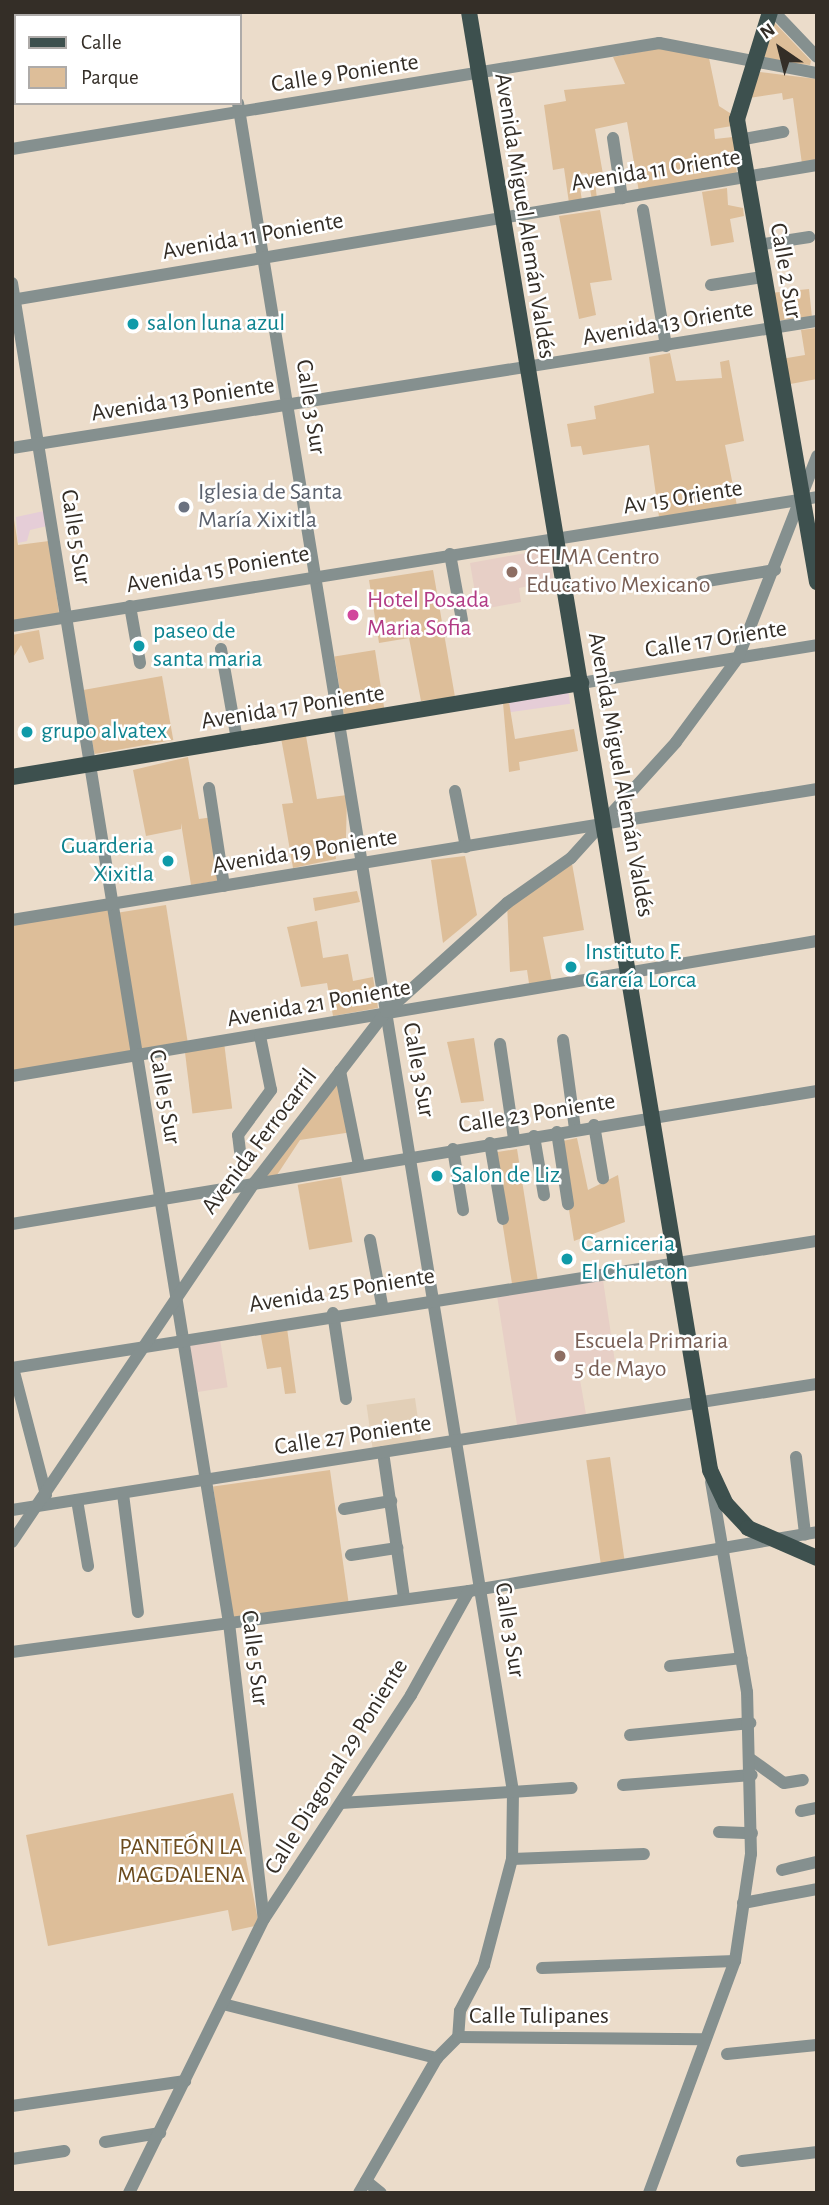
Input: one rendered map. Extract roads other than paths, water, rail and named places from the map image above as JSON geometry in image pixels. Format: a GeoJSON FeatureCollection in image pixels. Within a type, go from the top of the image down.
{"type":"FeatureCollection","features":[{"type":"Feature","properties":{"kind":"main road","name":"Avenida Miguel Alemán Valdés"},"geometry":{"type":"LineString","coordinates":[[468,12],[526,369],[633,975],[710,1470]]}},
{"type":"Feature","properties":{"kind":"main road","name":"Calle 2 Sur"},"geometry":{"type":"LineString","coordinates":[[772,12],[737,119],[771,327],[810,498],[817,582]]}},
{"type":"Feature","properties":{"kind":"main road","name":"Avenida 17 Poniente"},"geometry":{"type":"LineString","coordinates":[[12,777],[580,683]]}},
{"type":"Feature","properties":{"kind":"main road"},"geometry":{"type":"LineString","coordinates":[[710,1470],[726,1504],[764,1539],[817,1558]]}},
{"type":"Feature","properties":{"kind":"street"},"geometry":{"type":"LineString","coordinates":[[772,12],[817,57]]}},
{"type":"Feature","properties":{"kind":"street","name":"Calle 9 Poniente"},"geometry":{"type":"LineString","coordinates":[[12,149],[239,108],[659,43],[817,73]]}},
{"type":"Feature","properties":{"kind":"street","name":"Calle 3 Sur"},"geometry":{"type":"LineString","coordinates":[[239,108],[364,863],[386,1012],[413,1156],[475,1588],[513,1791],[512,1859],[484,1965],[460,2011],[458,2037]]}},
{"type":"Feature","properties":{"kind":"street"},"geometry":{"type":"LineString","coordinates":[[739,140],[783,132]]}},
{"type":"Feature","properties":{"kind":"street"},"geometry":{"type":"LineString","coordinates":[[613,138],[622,198]]}},
{"type":"Feature","properties":{"kind":"street","name":"Avenida 11 Oriente"},"geometry":{"type":"LineString","coordinates":[[501,217],[745,179],[817,165]]}},
{"type":"Feature","properties":{"kind":"street"},"geometry":{"type":"LineString","coordinates":[[643,210],[666,346]]}},
{"type":"Feature","properties":{"kind":"street","name":"Avenida 11 Poniente"},"geometry":{"type":"LineString","coordinates":[[13,299],[501,217]]}},
{"type":"Feature","properties":{"kind":"street"},"geometry":{"type":"LineString","coordinates":[[757,245],[809,237]]}},
{"type":"Feature","properties":{"kind":"street"},"geometry":{"type":"LineString","coordinates":[[711,285],[762,276]]}},
{"type":"Feature","properties":{"kind":"street","name":"Calle 5 Sur"},"geometry":{"type":"LineString","coordinates":[[12,283],[135,1056],[162,1196],[229,1623],[264,1919]]}},
{"type":"Feature","properties":{"kind":"street","name":"Avenida 13 Oriente"},"geometry":{"type":"LineString","coordinates":[[526,369],[817,321]]}},
{"type":"Feature","properties":{"kind":"street","name":"Avenida 13 Poniente"},"geometry":{"type":"LineString","coordinates":[[12,448],[526,369]]}},
{"type":"Feature","properties":{"kind":"street","name":"Avenida Ferrocarril"},"geometry":{"type":"LineString","coordinates":[[12,1542],[150,1343],[176,1294],[255,1182],[386,1012],[605,824],[738,658],[775,570],[810,498],[817,456]]}},
{"type":"Feature","properties":{"kind":"street","name":"Av 15 Oriente"},"geometry":{"type":"LineString","coordinates":[[555,537],[810,498]]}},
{"type":"Feature","properties":{"kind":"street","name":"Avenida 15 Poniente"},"geometry":{"type":"LineString","coordinates":[[12,626],[555,537]]}},
{"type":"Feature","properties":{"kind":"street"},"geometry":{"type":"LineString","coordinates":[[450,554],[462,620]]}},
{"type":"Feature","properties":{"kind":"street"},"geometry":{"type":"LineString","coordinates":[[701,582],[775,570]]}},
{"type":"Feature","properties":{"kind":"street"},"geometry":{"type":"LineString","coordinates":[[130,607],[140,663]]}},
{"type":"Feature","properties":{"kind":"street","name":"Calle 17 Oriente"},"geometry":{"type":"LineString","coordinates":[[580,683],[817,645]]}},
{"type":"Feature","properties":{"kind":"street"},"geometry":{"type":"LineString","coordinates":[[221,649],[237,740]]}},
{"type":"Feature","properties":{"kind":"street"},"geometry":{"type":"LineString","coordinates":[[209,788],[224,886]]}},
{"type":"Feature","properties":{"kind":"street","name":"Avenida 19 Poniente"},"geometry":{"type":"LineString","coordinates":[[12,920],[817,789]]}},
{"type":"Feature","properties":{"kind":"street"},"geometry":{"type":"LineString","coordinates":[[455,791],[466,847]]}},
{"type":"Feature","properties":{"kind":"street","name":"Avenida 21 Poniente"},"geometry":{"type":"LineString","coordinates":[[12,1076],[260,1036],[386,1012],[633,975],[817,941]]}},
{"type":"Feature","properties":{"kind":"street"},"geometry":{"type":"LineString","coordinates":[[240,1151],[237,1135],[271,1090],[260,1036]]}},
{"type":"Feature","properties":{"kind":"street"},"geometry":{"type":"LineString","coordinates":[[563,1040],[575,1129]]}},
{"type":"Feature","properties":{"kind":"street"},"geometry":{"type":"LineString","coordinates":[[500,1044],[514,1139]]}},
{"type":"Feature","properties":{"kind":"street"},"geometry":{"type":"LineString","coordinates":[[340,1071],[359,1165]]}},
{"type":"Feature","properties":{"kind":"street","name":"Calle 23 Poniente"},"geometry":{"type":"LineString","coordinates":[[12,1224],[162,1196],[817,1091]]}},
{"type":"Feature","properties":{"kind":"street"},"geometry":{"type":"LineString","coordinates":[[594,1125],[603,1178]]}},
{"type":"Feature","properties":{"kind":"street"},"geometry":{"type":"LineString","coordinates":[[557,1132],[568,1204]]}},
{"type":"Feature","properties":{"kind":"street"},"geometry":{"type":"LineString","coordinates":[[534,1136],[544,1195]]}},
{"type":"Feature","properties":{"kind":"street"},"geometry":{"type":"LineString","coordinates":[[490,1143],[503,1219]]}},
{"type":"Feature","properties":{"kind":"street"},"geometry":{"type":"LineString","coordinates":[[453,1149],[463,1210]]}},
{"type":"Feature","properties":{"kind":"street"},"geometry":{"type":"LineString","coordinates":[[370,1240],[382,1305]]}},
{"type":"Feature","properties":{"kind":"street","name":"Avenida 25 Poniente"},"geometry":{"type":"LineString","coordinates":[[13,1368],[382,1305],[817,1241]]}},
{"type":"Feature","properties":{"kind":"street"},"geometry":{"type":"LineString","coordinates":[[333,1313],[346,1399]]}},
{"type":"Feature","properties":{"kind":"street"},"geometry":{"type":"LineString","coordinates":[[13,1368],[43,1500]]}},
{"type":"Feature","properties":{"kind":"street","name":"Calle 27 Poniente"},"geometry":{"type":"LineString","coordinates":[[12,1510],[43,1500],[77,1500],[118,1495],[817,1384]]}},
{"type":"Feature","properties":{"kind":"street"},"geometry":{"type":"LineString","coordinates":[[383,1452],[404,1597]]}},
{"type":"Feature","properties":{"kind":"street"},"geometry":{"type":"LineString","coordinates":[[12,1653],[475,1588],[811,1533],[796,1457]]}},
{"type":"Feature","properties":{"kind":"street","name":"Avenida Miguel Alemán Valdés"},"geometry":{"type":"LineString","coordinates":[[649,2193],[703,2039],[735,1961],[752,1833],[750,1723],[742,1658],[710,1470]]}},
{"type":"Feature","properties":{"kind":"street"},"geometry":{"type":"LineString","coordinates":[[118,1495],[138,1612]]}},
{"type":"Feature","properties":{"kind":"street"},"geometry":{"type":"LineString","coordinates":[[77,1500],[88,1566]]}},
{"type":"Feature","properties":{"kind":"street"},"geometry":{"type":"LineString","coordinates":[[344,1509],[391,1501]]}},
{"type":"Feature","properties":{"kind":"street"},"geometry":{"type":"LineString","coordinates":[[351,1555],[397,1548]]}},
{"type":"Feature","properties":{"kind":"street","name":"Calle Diagonal 29 Poniente"},"geometry":{"type":"LineString","coordinates":[[130,2193],[264,1919],[341,1803],[475,1588]]}},
{"type":"Feature","properties":{"kind":"street"},"geometry":{"type":"LineString","coordinates":[[670,1666],[742,1658]]}},
{"type":"Feature","properties":{"kind":"street"},"geometry":{"type":"LineString","coordinates":[[630,1735],[750,1723]]}},
{"type":"Feature","properties":{"kind":"street"},"geometry":{"type":"LineString","coordinates":[[752,1760],[784,1783],[803,1780]]}},
{"type":"Feature","properties":{"kind":"street"},"geometry":{"type":"LineString","coordinates":[[623,1785],[752,1775]]}},
{"type":"Feature","properties":{"kind":"street"},"geometry":{"type":"LineString","coordinates":[[341,1803],[572,1788]]}},
{"type":"Feature","properties":{"kind":"street"},"geometry":{"type":"LineString","coordinates":[[801,1811],[817,1808]]}},
{"type":"Feature","properties":{"kind":"street"},"geometry":{"type":"LineString","coordinates":[[719,1832],[752,1833]]}},
{"type":"Feature","properties":{"kind":"street"},"geometry":{"type":"LineString","coordinates":[[512,1859],[644,1854]]}},
{"type":"Feature","properties":{"kind":"street"},"geometry":{"type":"LineString","coordinates":[[782,1870],[817,1862]]}},
{"type":"Feature","properties":{"kind":"street"},"geometry":{"type":"LineString","coordinates":[[743,1903],[817,1889]]}},
{"type":"Feature","properties":{"kind":"street"},"geometry":{"type":"LineString","coordinates":[[541,1968],[735,1961]]}},
{"type":"Feature","properties":{"kind":"street"},"geometry":{"type":"LineString","coordinates":[[223,2004],[437,2058]]}},
{"type":"Feature","properties":{"kind":"street","name":"Calle Tulipanes"},"geometry":{"type":"LineString","coordinates":[[363,2187],[437,2058],[458,2037],[703,2039]]}},
{"type":"Feature","properties":{"kind":"street"},"geometry":{"type":"LineString","coordinates":[[727,2054],[817,2045]]}},
{"type":"Feature","properties":{"kind":"street"},"geometry":{"type":"LineString","coordinates":[[12,2106],[185,2081]]}},
{"type":"Feature","properties":{"kind":"street"},"geometry":{"type":"LineString","coordinates":[[105,2141],[160,2133]]}},
{"type":"Feature","properties":{"kind":"street"},"geometry":{"type":"LineString","coordinates":[[12,2159],[64,2151]]}},
{"type":"Feature","properties":{"kind":"street"},"geometry":{"type":"LineString","coordinates":[[742,2161],[817,2152]]}},
{"type":"Feature","properties":{"kind":"street"},"geometry":{"type":"LineString","coordinates":[[363,2187],[380,2193]]}},
{"type":"Feature","properties":{"kind":"place","name":"salon luna azul"},"geometry":{"type":"Point","coordinates":[133,324]}},
{"type":"Feature","properties":{"kind":"place","name":"Iglesia de Santa María Xixitla"},"geometry":{"type":"Point","coordinates":[184,507]}},
{"type":"Feature","properties":{"kind":"place","name":"CELMA Centro Educativo Mexicano"},"geometry":{"type":"Point","coordinates":[512,572]}},
{"type":"Feature","properties":{"kind":"place","name":"Hotel Posada Maria Sofia"},"geometry":{"type":"Point","coordinates":[353,615]}},
{"type":"Feature","properties":{"kind":"place","name":"paseo de santa maria"},"geometry":{"type":"Point","coordinates":[139,646]}},
{"type":"Feature","properties":{"kind":"place","name":"grupo alvatex"},"geometry":{"type":"Point","coordinates":[27,732]}},
{"type":"Feature","properties":{"kind":"place","name":"Guarderia Xixitla"},"geometry":{"type":"Point","coordinates":[168,861]}},
{"type":"Feature","properties":{"kind":"place","name":"Instituto F. García Lorca"},"geometry":{"type":"Point","coordinates":[571,967]}},
{"type":"Feature","properties":{"kind":"place","name":"Salon de Liz"},"geometry":{"type":"Point","coordinates":[437,1176]}},
{"type":"Feature","properties":{"kind":"place","name":"Carniceria El Chuleton"},"geometry":{"type":"Point","coordinates":[567,1259]}},
{"type":"Feature","properties":{"kind":"place","name":"Escuela Primaria 5 de Mayo"},"geometry":{"type":"Point","coordinates":[560,1356]}},
{"type":"Feature","properties":{"kind":"park label","name":"PANTEÓN LA MAGDALENA"},"geometry":{"type":"Point","coordinates":[181,1862]}}]}
